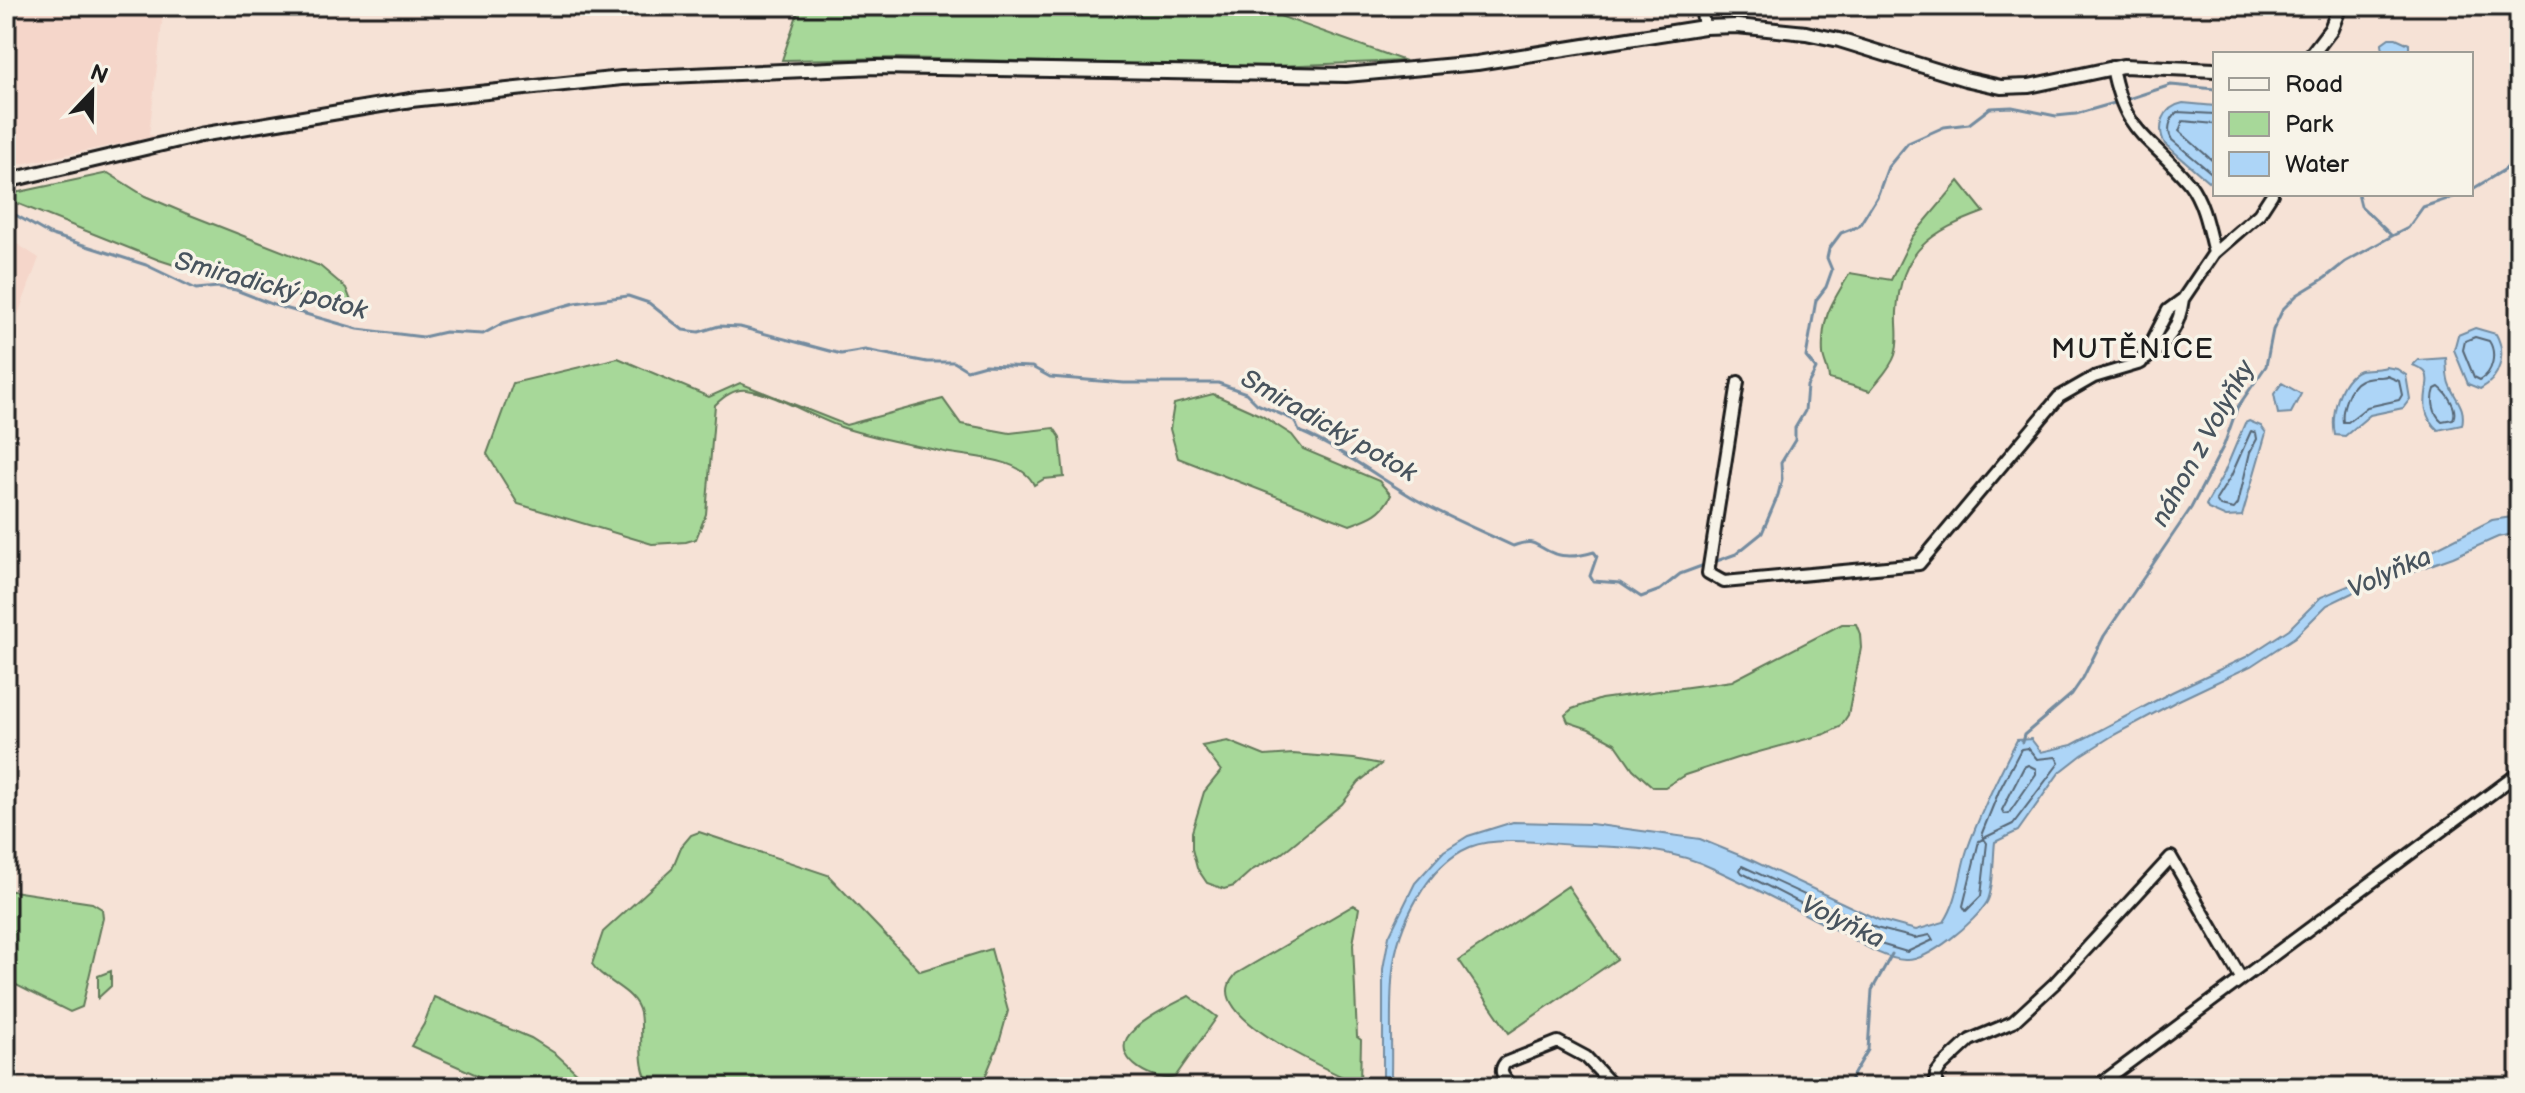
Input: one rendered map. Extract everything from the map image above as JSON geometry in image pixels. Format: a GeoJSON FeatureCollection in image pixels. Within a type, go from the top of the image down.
{"type":"FeatureCollection","features":[{"type":"Feature","properties":{"kind":"street"},"geometry":{"type":"LineString","coordinates":[[1701,6],[1704,27]]}},
{"type":"Feature","properties":{"kind":"street"},"geometry":{"type":"LineString","coordinates":[[2314,52],[2331,29],[2340,6]]}},
{"type":"Feature","properties":{"kind":"street"},"geometry":{"type":"LineString","coordinates":[[6,181],[200,135],[411,100],[622,78],[876,67],[1346,75],[1477,63],[1704,27],[1773,29],[1817,36],[2001,87],[2029,86],[2112,67],[2143,65],[2213,70]]}},
{"type":"Feature","properties":{"kind":"street"},"geometry":{"type":"LineString","coordinates":[[2112,67],[2117,95],[2134,129],[2190,184],[2203,208],[2214,253]]}},
{"type":"Feature","properties":{"kind":"street"},"geometry":{"type":"LineString","coordinates":[[1738,382],[1708,573],[1724,582],[1919,564],[2059,397],[2094,377],[2141,363],[2168,310],[2183,299],[2214,253],[2259,214],[2271,196]]}},
{"type":"Feature","properties":{"kind":"street"},"geometry":{"type":"LineString","coordinates":[[2096,1087],[2519,773]]}},
{"type":"Feature","properties":{"kind":"street"},"geometry":{"type":"LineString","coordinates":[[1940,1087],[1936,1084],[1936,1074],[1942,1066],[1970,1040],[2013,1022],[2055,983],[2171,857],[2241,978]]}},
{"type":"Feature","properties":{"kind":"street"},"geometry":{"type":"LineString","coordinates":[[1512,1087],[1502,1074],[1505,1063],[1558,1042],[1586,1057],[1614,1087]]}},
{"type":"Feature","properties":{"kind":"shaded area"},"geometry":{"type":"Polygon","coordinates":[[[6,6],[164,6],[149,135],[153,137],[6,167],[6,6]]]}},
{"type":"Feature","properties":{"kind":"shaded area"},"geometry":{"type":"Polygon","coordinates":[[[6,237],[39,258],[6,347],[6,237]]]}},
{"type":"Feature","properties":{"kind":"green space"},"geometry":{"type":"Polygon","coordinates":[[[800,6],[1252,6],[1405,61],[1246,67],[898,58],[782,60],[800,6]]]}},
{"type":"Feature","properties":{"kind":"green space"},"geometry":{"type":"Polygon","coordinates":[[[108,173],[145,196],[320,266],[346,288],[351,301],[338,310],[259,283],[196,272],[16,203],[10,194],[108,173]]]}},
{"type":"Feature","properties":{"kind":"green space"},"geometry":{"type":"Polygon","coordinates":[[[1959,181],[1984,212],[1934,236],[1912,258],[1899,291],[1897,344],[1891,365],[1870,391],[1829,379],[1823,355],[1824,331],[1833,303],[1850,273],[1891,280],[1912,237],[1959,181]]]}},
{"type":"Feature","properties":{"kind":"green space"},"geometry":{"type":"Polygon","coordinates":[[[618,358],[709,397],[740,383],[846,425],[943,399],[961,424],[1010,433],[1054,428],[1060,437],[1064,477],[1044,479],[1034,485],[1018,468],[1006,463],[856,432],[770,396],[738,390],[715,405],[706,514],[696,539],[652,544],[518,504],[487,454],[513,383],[618,358]]]}},
{"type":"Feature","properties":{"kind":"green space"},"geometry":{"type":"Polygon","coordinates":[[[1213,394],[1262,416],[1292,435],[1303,449],[1379,481],[1391,495],[1374,514],[1350,525],[1178,458],[1170,429],[1174,404],[1213,394]]]}},
{"type":"Feature","properties":{"kind":"green space"},"geometry":{"type":"Polygon","coordinates":[[[1842,624],[1856,624],[1861,648],[1848,715],[1840,727],[1685,775],[1665,787],[1653,787],[1633,769],[1615,743],[1568,722],[1565,715],[1572,709],[1601,699],[1732,681],[1842,624]]]}},
{"type":"Feature","properties":{"kind":"green space"},"geometry":{"type":"Polygon","coordinates":[[[1228,741],[1265,756],[1293,754],[1381,764],[1359,782],[1342,804],[1281,854],[1252,870],[1234,886],[1224,889],[1207,883],[1197,868],[1192,832],[1204,792],[1221,771],[1202,746],[1228,741]]]}},
{"type":"Feature","properties":{"kind":"green space"},"geometry":{"type":"Polygon","coordinates":[[[699,832],[828,875],[920,971],[991,949],[1008,1011],[981,1087],[653,1087],[647,1080],[642,1062],[641,1022],[637,1005],[592,964],[603,932],[672,869],[681,847],[691,835],[699,832]]]}},
{"type":"Feature","properties":{"kind":"green space"},"geometry":{"type":"Polygon","coordinates":[[[1568,886],[1617,959],[1509,1033],[1459,960],[1568,886]]]}},
{"type":"Feature","properties":{"kind":"green space"},"geometry":{"type":"Polygon","coordinates":[[[6,890],[92,903],[102,909],[103,918],[82,1007],[70,1012],[6,980],[6,890]]]}},
{"type":"Feature","properties":{"kind":"green space"},"geometry":{"type":"Polygon","coordinates":[[[1354,905],[1359,908],[1353,944],[1357,1037],[1361,1040],[1360,1085],[1303,1057],[1258,1029],[1240,1014],[1230,999],[1229,985],[1236,974],[1354,905]]]}},
{"type":"Feature","properties":{"kind":"green space"},"geometry":{"type":"Polygon","coordinates":[[[111,971],[111,986],[98,998],[98,976],[111,971]]]}},
{"type":"Feature","properties":{"kind":"green space"},"geometry":{"type":"Polygon","coordinates":[[[1189,996],[1217,1017],[1175,1077],[1158,1077],[1131,1062],[1125,1047],[1132,1032],[1189,996]]]}},
{"type":"Feature","properties":{"kind":"green space"},"geometry":{"type":"Polygon","coordinates":[[[434,997],[531,1038],[556,1054],[592,1087],[504,1087],[411,1046],[424,1024],[434,997]]]}},
{"type":"Feature","properties":{"kind":"water"},"geometry":{"type":"Polygon","coordinates":[[[2396,38],[2409,44],[2409,52],[2383,52],[2382,43],[2396,38]]]}},
{"type":"Feature","properties":{"kind":"water"},"geometry":{"type":"Polygon","coordinates":[[[2176,105],[2213,106],[2213,185],[2162,138],[2163,119],[2176,105]]]}},
{"type":"Feature","properties":{"kind":"water"},"geometry":{"type":"Polygon","coordinates":[[[2475,328],[2496,334],[2501,350],[2497,372],[2480,389],[2468,384],[2454,350],[2458,335],[2475,328]]]}},
{"type":"Feature","properties":{"kind":"water"},"geometry":{"type":"Polygon","coordinates":[[[2446,358],[2447,376],[2462,408],[2463,419],[2462,425],[2438,430],[2431,422],[2425,405],[2427,377],[2424,371],[2413,365],[2418,360],[2446,358]]]}},
{"type":"Feature","properties":{"kind":"water"},"geometry":{"type":"Polygon","coordinates":[[[2386,367],[2406,375],[2410,399],[2403,408],[2370,415],[2345,436],[2335,435],[2335,408],[2346,381],[2360,370],[2386,367]]]}},
{"type":"Feature","properties":{"kind":"water"},"geometry":{"type":"Polygon","coordinates":[[[2282,383],[2301,394],[2291,413],[2278,414],[2274,394],[2282,383]]]}},
{"type":"Feature","properties":{"kind":"water"},"geometry":{"type":"Polygon","coordinates":[[[2249,421],[2261,426],[2266,433],[2242,516],[2226,517],[2208,509],[2206,505],[2224,473],[2245,423],[2249,421]]]}},
{"type":"Feature","properties":{"kind":"water","name":"Volyňka"},"geometry":{"type":"Polygon","coordinates":[[[2519,516],[2519,533],[2498,537],[2327,605],[2295,637],[2251,666],[2177,701],[2082,755],[2059,773],[2018,831],[1995,842],[1991,890],[1981,910],[1938,948],[1915,959],[1897,959],[1881,954],[1730,877],[1680,856],[1627,848],[1520,841],[1470,847],[1440,868],[1428,882],[1401,935],[1391,996],[1391,1074],[1395,1087],[1383,1087],[1383,969],[1389,936],[1415,883],[1444,851],[1468,836],[1513,822],[1591,824],[1700,839],[1879,920],[1916,930],[1944,922],[1953,905],[1978,821],[2017,740],[2031,739],[2041,752],[2072,745],[2246,657],[2289,629],[2321,597],[2421,556],[2492,520],[2519,516]]]}},
{"type":"Feature","properties":{"kind":"waterway","name":"Smiradický potok"},"geometry":{"type":"LineString","coordinates":[[2125,100],[2171,85],[2213,89]]}},
{"type":"Feature","properties":{"kind":"waterway","name":"Smiradický potok"},"geometry":{"type":"LineString","coordinates":[[1714,562],[1736,554],[1762,533],[1778,495],[1782,479],[1781,463],[1795,440],[1795,428],[1805,411],[1807,386],[1816,369],[1806,357],[1816,300],[1826,287],[1832,270],[1827,258],[1829,249],[1841,233],[1859,226],[1877,197],[1888,167],[1908,143],[1944,127],[1969,124],[1990,108],[2012,107],[2056,116],[2076,114],[2118,102]]}},
{"type":"Feature","properties":{"kind":"waterway","name":"Smiradický potok"},"geometry":{"type":"LineString","coordinates":[[2473,189],[2519,158]]}},
{"type":"Feature","properties":{"kind":"waterway","name":"Smiradický potok"},"geometry":{"type":"LineString","coordinates":[[2358,196],[2361,206],[2392,236],[2408,228],[2423,207],[2456,196]]}},
{"type":"Feature","properties":{"kind":"waterway","name":"Smiradický potok"},"geometry":{"type":"LineString","coordinates":[[6,214],[12,213],[49,234],[146,265],[196,289],[218,287],[236,290],[274,305],[358,329],[423,337],[445,332],[483,334],[503,323],[575,303],[628,296],[649,303],[683,330],[699,332],[719,326],[740,327],[841,354],[865,350],[927,362],[954,362],[967,370],[985,365],[1032,367],[1050,377],[1124,383],[1218,383],[1246,393],[1257,404],[1294,420],[1299,431],[1345,455],[1417,500],[1513,546],[1531,543],[1565,556],[1594,552],[1597,556],[1590,576],[1593,581],[1620,583],[1641,597],[1660,590],[1680,574],[1707,564]]}},
{"type":"Feature","properties":{"kind":"waterway","name":"náhon z Volyňky"},"geometry":{"type":"LineString","coordinates":[[2022,742],[2024,735],[2072,694],[2104,636],[2191,508],[2224,445],[2237,408],[2266,366],[2273,330],[2283,309],[2297,295],[2345,262],[2392,236]]}},
{"type":"Feature","properties":{"kind":"waterway"},"geometry":{"type":"LineString","coordinates":[[1846,1087],[1868,1050],[1872,990],[1892,954]]}},
{"type":"Feature","properties":{"kind":"district","name":"MUTĚNICE"},"geometry":{"type":"Point","coordinates":[2133,348]}}]}
